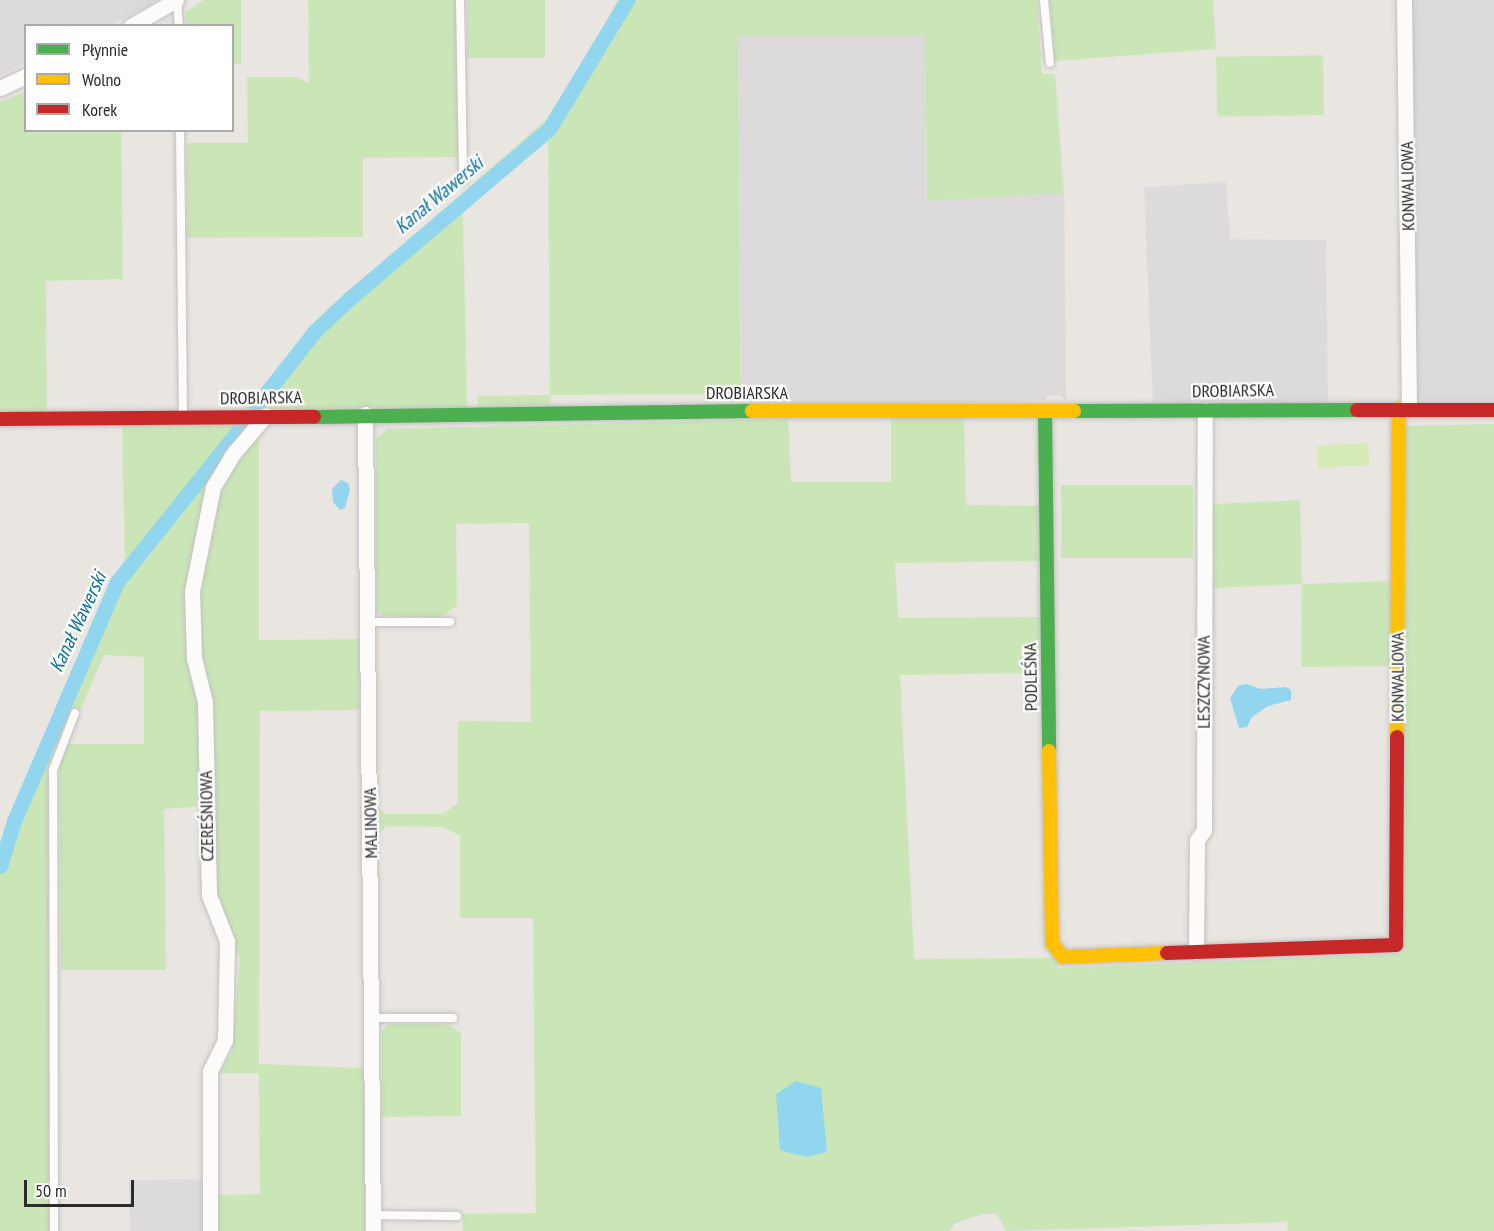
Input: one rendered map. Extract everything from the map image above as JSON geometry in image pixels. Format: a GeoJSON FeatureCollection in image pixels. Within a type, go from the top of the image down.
{"type":"FeatureCollection","features":[{"type":"Feature","properties":{"kind":"street"},"geometry":{"type":"LineString","coordinates":[[134,24],[177,0]]}},
{"type":"Feature","properties":{"kind":"street","name":"KONWALIOWA"},"geometry":{"type":"LineString","coordinates":[[1196,952],[1396,945],[1404,408],[1404,0]]}},
{"type":"Feature","properties":{"kind":"street"},"geometry":{"type":"LineString","coordinates":[[0,88],[24,77]]}},
{"type":"Feature","properties":{"kind":"street","name":"DROBIARSKA"},"geometry":{"type":"LineString","coordinates":[[0,418],[1404,408],[1494,410]]}},
{"type":"Feature","properties":{"kind":"street","name":"LESZCZYNOWA"},"geometry":{"type":"LineString","coordinates":[[1196,952],[1197,840],[1204,830],[1205,410]]}},
{"type":"Feature","properties":{"kind":"street","name":"PODLEŚNA"},"geometry":{"type":"LineString","coordinates":[[1045,411],[1052,943],[1063,957],[1196,952]]}},
{"type":"Feature","properties":{"kind":"street","name":"MALINOWA"},"geometry":{"type":"LineString","coordinates":[[365,414],[373,1231]]}},
{"type":"Feature","properties":{"kind":"street","name":"CZEREŚNIOWA"},"geometry":{"type":"LineString","coordinates":[[210,1231],[210,1071],[225,1040],[226,941],[208,895],[205,702],[194,658],[192,591],[213,487],[232,455],[266,416]]}},
{"type":"Feature","properties":{"kind":"lane"},"geometry":{"type":"LineString","coordinates":[[177,0],[179,24]]}},
{"type":"Feature","properties":{"kind":"lane"},"geometry":{"type":"LineString","coordinates":[[460,0],[463,180]]}},
{"type":"Feature","properties":{"kind":"lane"},"geometry":{"type":"LineString","coordinates":[[1044,0],[1050,63]]}},
{"type":"Feature","properties":{"kind":"lane"},"geometry":{"type":"LineString","coordinates":[[180,132],[183,416]]}},
{"type":"Feature","properties":{"kind":"lane"},"geometry":{"type":"LineString","coordinates":[[368,622],[450,622]]}},
{"type":"Feature","properties":{"kind":"lane"},"geometry":{"type":"LineString","coordinates":[[54,1231],[53,770],[75,713]]}},
{"type":"Feature","properties":{"kind":"lane"},"geometry":{"type":"LineString","coordinates":[[372,1018],[453,1018]]}},
{"type":"Feature","properties":{"kind":"lane"},"geometry":{"type":"LineString","coordinates":[[373,1215],[458,1216]]}},
{"type":"Feature","properties":{"kind":"shaded area"},"geometry":{"type":"Polygon","coordinates":[[[0,0],[159,0],[113,24],[24,24],[24,64],[0,75],[0,0]]]}},
{"type":"Feature","properties":{"kind":"shaded area"},"geometry":{"type":"Polygon","coordinates":[[[1411,0],[1494,0],[1494,400],[1411,400],[1411,0]]]}},
{"type":"Feature","properties":{"kind":"shaded area"},"geometry":{"type":"Polygon","coordinates":[[[925,34],[927,201],[1064,193],[1066,401],[1060,395],[1046,396],[1046,400],[742,408],[738,35],[925,34]]]}},
{"type":"Feature","properties":{"kind":"shaded area"},"geometry":{"type":"Polygon","coordinates":[[[1226,182],[1230,239],[1326,240],[1328,403],[1153,405],[1144,187],[1226,182]]]}},
{"type":"Feature","properties":{"kind":"shaded area"},"geometry":{"type":"Polygon","coordinates":[[[205,1179],[206,1231],[130,1231],[129,1180],[205,1179]]]}},
{"type":"Feature","properties":{"kind":"green space"},"geometry":{"type":"Polygon","coordinates":[[[203,0],[241,0],[241,64],[234,64],[234,24],[186,24],[186,12],[203,0]]]}},
{"type":"Feature","properties":{"kind":"green space"},"geometry":{"type":"Polygon","coordinates":[[[308,0],[457,0],[459,157],[363,158],[363,237],[187,238],[187,143],[248,143],[247,77],[297,77],[309,83],[308,0]]]}},
{"type":"Feature","properties":{"kind":"green space"},"geometry":{"type":"Polygon","coordinates":[[[467,0],[545,0],[545,58],[467,58],[467,0]]]}},
{"type":"Feature","properties":{"kind":"green space"},"geometry":{"type":"Polygon","coordinates":[[[618,0],[1037,0],[1042,74],[1055,74],[1064,193],[927,201],[925,35],[738,35],[741,394],[551,395],[550,409],[478,409],[478,396],[550,395],[548,139],[463,212],[467,409],[244,409],[317,320],[556,111],[618,0]]]}},
{"type":"Feature","properties":{"kind":"green space"},"geometry":{"type":"Polygon","coordinates":[[[1050,0],[1213,0],[1216,49],[1054,61],[1050,0]]]}},
{"type":"Feature","properties":{"kind":"green space"},"geometry":{"type":"Polygon","coordinates":[[[1323,55],[1324,115],[1217,117],[1216,57],[1323,55]]]}},
{"type":"Feature","properties":{"kind":"green space"},"geometry":{"type":"Polygon","coordinates":[[[24,92],[24,132],[121,132],[123,279],[46,281],[47,413],[0,413],[0,102],[24,92]]]}},
{"type":"Feature","properties":{"kind":"green space"},"geometry":{"type":"Polygon","coordinates":[[[964,416],[966,505],[1039,506],[1040,561],[895,563],[898,618],[1040,617],[1041,673],[900,675],[914,959],[1056,958],[1058,968],[1401,954],[1405,426],[1494,424],[1494,1231],[1288,1231],[1287,1222],[1006,1231],[997,1214],[982,1214],[954,1224],[950,1231],[463,1231],[462,1214],[536,1213],[533,918],[460,918],[460,836],[444,827],[386,826],[380,834],[379,808],[385,814],[443,814],[458,803],[458,721],[531,722],[529,523],[456,524],[457,606],[441,617],[383,616],[376,609],[376,439],[387,429],[788,419],[791,482],[891,482],[891,418],[964,416]]]}},
{"type":"Feature","properties":{"kind":"green space"},"geometry":{"type":"Polygon","coordinates":[[[122,421],[253,422],[205,484],[208,493],[189,575],[200,698],[203,806],[164,809],[166,970],[61,970],[60,766],[67,744],[144,744],[144,657],[104,655],[79,713],[72,710],[49,766],[50,1231],[0,1231],[0,852],[113,578],[125,564],[122,421]]]}},
{"type":"Feature","properties":{"kind":"green space"},"geometry":{"type":"Polygon","coordinates":[[[259,430],[259,640],[361,639],[362,710],[260,711],[259,1064],[364,1068],[365,1231],[215,1231],[215,1195],[260,1194],[259,1073],[219,1073],[232,1052],[240,958],[217,906],[211,705],[203,673],[197,603],[222,479],[259,430]]]}},
{"type":"Feature","properties":{"kind":"green space"},"geometry":{"type":"Polygon","coordinates":[[[1368,443],[1369,465],[1318,468],[1317,446],[1368,443]]]}},
{"type":"Feature","properties":{"kind":"green space"},"geometry":{"type":"Polygon","coordinates":[[[1061,485],[1193,485],[1193,558],[1061,558],[1061,485]]]}},
{"type":"Feature","properties":{"kind":"green space"},"geometry":{"type":"Polygon","coordinates":[[[1300,500],[1302,584],[1213,588],[1213,504],[1300,500]]]}},
{"type":"Feature","properties":{"kind":"green space"},"geometry":{"type":"Polygon","coordinates":[[[1390,581],[1390,666],[1301,667],[1302,584],[1390,581]]]}},
{"type":"Feature","properties":{"kind":"green space"},"geometry":{"type":"Polygon","coordinates":[[[388,1024],[446,1024],[461,1033],[461,1116],[382,1117],[382,1031],[388,1024]]]}},
{"type":"Feature","properties":{"kind":"water"},"geometry":{"type":"Polygon","coordinates":[[[341,480],[348,483],[350,490],[345,508],[340,510],[333,502],[332,489],[341,480]]]}},
{"type":"Feature","properties":{"kind":"water"},"geometry":{"type":"Polygon","coordinates":[[[1246,684],[1261,689],[1286,687],[1291,690],[1291,700],[1268,706],[1252,717],[1247,727],[1239,728],[1230,698],[1238,686],[1246,684]]]}},
{"type":"Feature","properties":{"kind":"water"},"geometry":{"type":"Polygon","coordinates":[[[796,1081],[821,1088],[827,1152],[806,1157],[780,1150],[776,1094],[796,1081]]]}},
{"type":"Feature","properties":{"kind":"waterway","name":"Kanał Wawerski"},"geometry":{"type":"LineString","coordinates":[[256,406],[314,332],[349,299],[549,129],[627,0]]}},
{"type":"Feature","properties":{"kind":"waterway","name":"Kanał Wawerski"},"geometry":{"type":"LineString","coordinates":[[0,866],[14,821],[117,582],[243,425]]}},
{"type":"Feature","properties":{"kind":"traffic: fast"},"geometry":{"type":"LineString","coordinates":[[1074,411],[1357,410]]}},
{"type":"Feature","properties":{"kind":"traffic: fast"},"geometry":{"type":"LineString","coordinates":[[314,417],[752,411]]}},
{"type":"Feature","properties":{"kind":"traffic: fast"},"geometry":{"type":"LineString","coordinates":[[1045,411],[1049,751]]}},
{"type":"Feature","properties":{"kind":"traffic: slow"},"geometry":{"type":"LineString","coordinates":[[1397,737],[1399,409]]}},
{"type":"Feature","properties":{"kind":"traffic: slow"},"geometry":{"type":"LineString","coordinates":[[752,411],[1074,411]]}},
{"type":"Feature","properties":{"kind":"traffic: slow"},"geometry":{"type":"LineString","coordinates":[[1049,751],[1052,943],[1063,957],[1167,953]]}},
{"type":"Feature","properties":{"kind":"traffic: jam"},"geometry":{"type":"LineString","coordinates":[[1357,410],[1494,410]]}},
{"type":"Feature","properties":{"kind":"traffic: jam"},"geometry":{"type":"LineString","coordinates":[[0,419],[314,417]]}},
{"type":"Feature","properties":{"kind":"traffic: jam"},"geometry":{"type":"LineString","coordinates":[[1167,953],[1396,945],[1397,737]]}}]}
